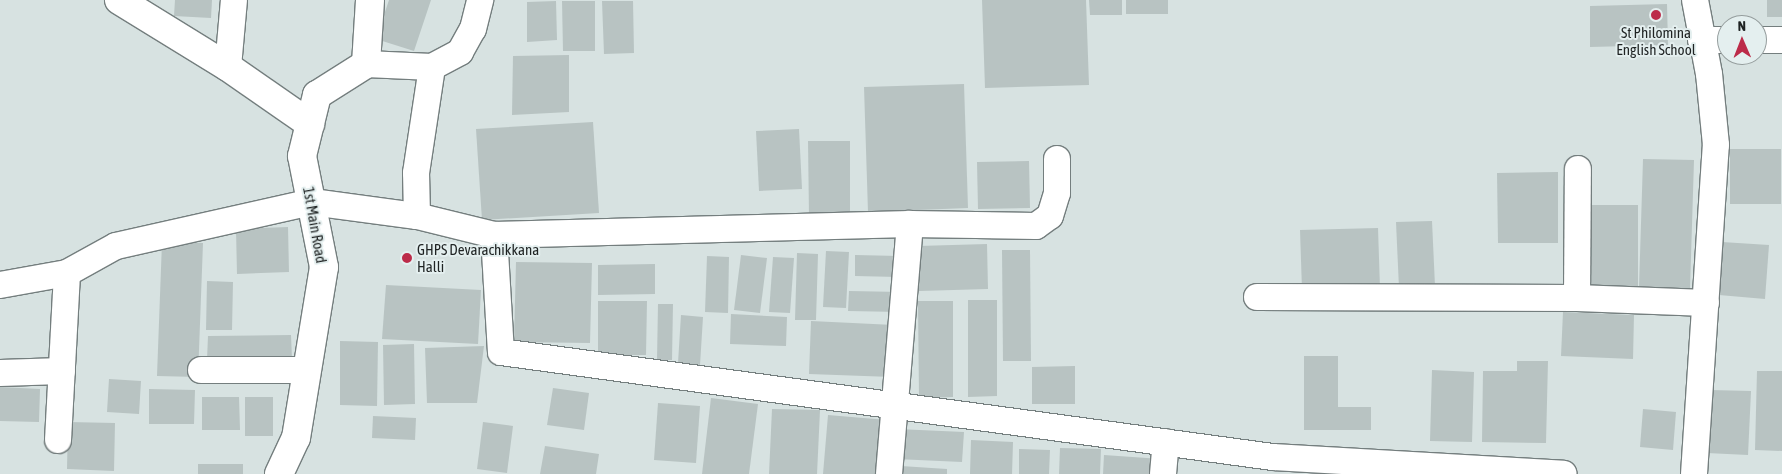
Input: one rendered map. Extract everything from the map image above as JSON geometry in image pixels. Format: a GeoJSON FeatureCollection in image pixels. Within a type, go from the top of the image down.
{"type":"FeatureCollection","features":[{"type":"Feature","properties":{"kind":"street"},"geometry":{"type":"LineString","coordinates":[[119,0],[228,67],[310,124]]}},
{"type":"Feature","properties":{"kind":"street"},"geometry":{"type":"LineString","coordinates":[[228,67],[234,0]]}},
{"type":"Feature","properties":{"kind":"street"},"geometry":{"type":"LineString","coordinates":[[370,0],[366,64],[432,67],[460,52],[473,30],[482,2]]}},
{"type":"Feature","properties":{"kind":"street"},"geometry":{"type":"LineString","coordinates":[[1694,474],[1716,145],[1709,74],[1701,40],[1696,0]]}},
{"type":"Feature","properties":{"kind":"street"},"geometry":{"type":"LineString","coordinates":[[1701,40],[1717,40]]}},
{"type":"Feature","properties":{"kind":"street"},"geometry":{"type":"LineString","coordinates":[[1767,40],[1782,40]]}},
{"type":"Feature","properties":{"kind":"street","name":"1st Main Road"},"geometry":{"type":"LineString","coordinates":[[279,474],[296,438],[324,267],[302,156],[317,94],[366,64]]}},
{"type":"Feature","properties":{"kind":"street"},"geometry":{"type":"LineString","coordinates":[[417,216],[416,173],[432,67]]}},
{"type":"Feature","properties":{"kind":"street"},"geometry":{"type":"LineString","coordinates":[[0,285],[67,273],[116,246],[312,202],[417,216],[494,235],[910,224],[1036,226],[1050,216],[1057,194],[1057,159]]}},
{"type":"Feature","properties":{"kind":"street"},"geometry":{"type":"LineString","coordinates":[[1577,298],[1578,169]]}},
{"type":"Feature","properties":{"kind":"street"},"geometry":{"type":"LineString","coordinates":[[889,474],[910,224]]}},
{"type":"Feature","properties":{"kind":"street"},"geometry":{"type":"LineString","coordinates":[[494,235],[501,352],[1273,457],[1564,474]]}},
{"type":"Feature","properties":{"kind":"street"},"geometry":{"type":"LineString","coordinates":[[58,440],[67,273]]}},
{"type":"Feature","properties":{"kind":"street"},"geometry":{"type":"LineString","coordinates":[[1257,298],[1577,298],[1706,303]]}},
{"type":"Feature","properties":{"kind":"street"},"geometry":{"type":"LineString","coordinates":[[201,370],[307,370]]}},
{"type":"Feature","properties":{"kind":"street"},"geometry":{"type":"LineString","coordinates":[[0,373],[62,371]]}},
{"type":"Feature","properties":{"kind":"street"},"geometry":{"type":"LineString","coordinates":[[1163,474],[1166,442]]}},
{"type":"Feature","properties":{"kind":"building"},"geometry":{"type":"Polygon","coordinates":[[[175,0],[212,0],[211,18],[174,16],[175,0]]]}},
{"type":"Feature","properties":{"kind":"building"},"geometry":{"type":"Polygon","coordinates":[[[389,0],[431,0],[414,51],[376,39],[389,0]]]}},
{"type":"Feature","properties":{"kind":"building"},"geometry":{"type":"Polygon","coordinates":[[[982,0],[1086,0],[1089,85],[985,88],[982,0]]]}},
{"type":"Feature","properties":{"kind":"building"},"geometry":{"type":"Polygon","coordinates":[[[1089,0],[1122,0],[1122,15],[1090,15],[1089,0]]]}},
{"type":"Feature","properties":{"kind":"building"},"geometry":{"type":"Polygon","coordinates":[[[1126,0],[1168,0],[1168,14],[1126,14],[1126,0]]]}},
{"type":"Feature","properties":{"kind":"building"},"geometry":{"type":"Polygon","coordinates":[[[1767,0],[1782,0],[1782,17],[1767,17],[1767,0]]]}},
{"type":"Feature","properties":{"kind":"building"},"geometry":{"type":"Polygon","coordinates":[[[556,1],[557,40],[527,42],[527,2],[556,1]]]}},
{"type":"Feature","properties":{"kind":"building"},"geometry":{"type":"Polygon","coordinates":[[[562,1],[595,1],[595,51],[563,51],[562,1]]]}},
{"type":"Feature","properties":{"kind":"building"},"geometry":{"type":"Polygon","coordinates":[[[602,1],[633,1],[634,53],[604,54],[602,1]]]}},
{"type":"Feature","properties":{"kind":"building"},"geometry":{"type":"Polygon","coordinates":[[[1667,4],[1668,45],[1590,47],[1590,6],[1667,4]]]}},
{"type":"Feature","properties":{"kind":"building"},"geometry":{"type":"Polygon","coordinates":[[[569,55],[569,112],[512,115],[513,56],[569,55]]]}},
{"type":"Feature","properties":{"kind":"building"},"geometry":{"type":"Polygon","coordinates":[[[964,84],[968,208],[868,212],[864,87],[964,84]]]}},
{"type":"Feature","properties":{"kind":"building"},"geometry":{"type":"Polygon","coordinates":[[[593,122],[599,213],[482,220],[476,129],[593,122]]]}},
{"type":"Feature","properties":{"kind":"building"},"geometry":{"type":"Polygon","coordinates":[[[799,129],[802,189],[759,191],[756,131],[799,129]]]}},
{"type":"Feature","properties":{"kind":"building"},"geometry":{"type":"Polygon","coordinates":[[[808,141],[850,141],[850,216],[809,216],[808,141]]]}},
{"type":"Feature","properties":{"kind":"building"},"geometry":{"type":"Polygon","coordinates":[[[1730,149],[1781,149],[1781,204],[1730,204],[1730,149]]]}},
{"type":"Feature","properties":{"kind":"building"},"geometry":{"type":"Polygon","coordinates":[[[1643,159],[1694,160],[1690,289],[1639,288],[1643,159]]]}},
{"type":"Feature","properties":{"kind":"building"},"geometry":{"type":"Polygon","coordinates":[[[1029,161],[1030,208],[978,209],[977,162],[1029,161]]]}},
{"type":"Feature","properties":{"kind":"building"},"geometry":{"type":"Polygon","coordinates":[[[1558,172],[1558,243],[1498,243],[1497,173],[1558,172]]]}},
{"type":"Feature","properties":{"kind":"building"},"geometry":{"type":"Polygon","coordinates":[[[1589,205],[1638,205],[1638,288],[1588,288],[1589,205]]]}},
{"type":"Feature","properties":{"kind":"building"},"geometry":{"type":"Polygon","coordinates":[[[1432,221],[1435,286],[1399,288],[1396,222],[1432,221]]]}},
{"type":"Feature","properties":{"kind":"building"},"geometry":{"type":"Polygon","coordinates":[[[288,227],[289,272],[237,274],[236,229],[288,227]]]}},
{"type":"Feature","properties":{"kind":"building"},"geometry":{"type":"Polygon","coordinates":[[[1378,228],[1380,288],[1302,290],[1300,230],[1378,228]]]}},
{"type":"Feature","properties":{"kind":"building"},"geometry":{"type":"Polygon","coordinates":[[[162,242],[203,243],[198,377],[157,376],[162,242]]]}},
{"type":"Feature","properties":{"kind":"building"},"geometry":{"type":"Polygon","coordinates":[[[1722,242],[1769,245],[1765,299],[1719,295],[1722,242]]]}},
{"type":"Feature","properties":{"kind":"building"},"geometry":{"type":"Polygon","coordinates":[[[987,244],[988,289],[919,291],[918,246],[987,244]]]}},
{"type":"Feature","properties":{"kind":"building"},"geometry":{"type":"Polygon","coordinates":[[[1002,250],[1030,250],[1031,361],[1003,361],[1002,250]]]}},
{"type":"Feature","properties":{"kind":"building"},"geometry":{"type":"Polygon","coordinates":[[[826,251],[849,252],[846,308],[823,307],[826,251]]]}},
{"type":"Feature","properties":{"kind":"building"},"geometry":{"type":"Polygon","coordinates":[[[797,253],[818,254],[816,320],[795,320],[797,253]]]}},
{"type":"Feature","properties":{"kind":"building"},"geometry":{"type":"Polygon","coordinates":[[[741,255],[767,258],[760,313],[734,310],[741,255]]]}},
{"type":"Feature","properties":{"kind":"building"},"geometry":{"type":"Polygon","coordinates":[[[855,255],[899,256],[898,277],[855,276],[855,255]]]}},
{"type":"Feature","properties":{"kind":"building"},"geometry":{"type":"Polygon","coordinates":[[[707,256],[729,257],[728,313],[705,312],[707,256]]]}},
{"type":"Feature","properties":{"kind":"building"},"geometry":{"type":"Polygon","coordinates":[[[773,257],[794,258],[790,313],[769,312],[773,257]]]}},
{"type":"Feature","properties":{"kind":"building"},"geometry":{"type":"Polygon","coordinates":[[[516,262],[592,263],[590,343],[514,342],[516,262]]]}},
{"type":"Feature","properties":{"kind":"building"},"geometry":{"type":"Polygon","coordinates":[[[655,264],[655,294],[598,295],[598,265],[655,264]]]}},
{"type":"Feature","properties":{"kind":"building"},"geometry":{"type":"Polygon","coordinates":[[[207,281],[233,282],[232,330],[206,330],[207,281]]]}},
{"type":"Feature","properties":{"kind":"building"},"geometry":{"type":"Polygon","coordinates":[[[386,285],[481,290],[478,344],[382,339],[386,285]]]}},
{"type":"Feature","properties":{"kind":"building"},"geometry":{"type":"Polygon","coordinates":[[[849,291],[901,292],[900,312],[848,311],[849,291]]]}},
{"type":"Feature","properties":{"kind":"building"},"geometry":{"type":"Polygon","coordinates":[[[968,300],[997,300],[997,396],[968,397],[968,300]]]}},
{"type":"Feature","properties":{"kind":"building"},"geometry":{"type":"Polygon","coordinates":[[[598,301],[647,301],[646,355],[598,355],[598,301]]]}},
{"type":"Feature","properties":{"kind":"building"},"geometry":{"type":"Polygon","coordinates":[[[918,301],[953,301],[953,397],[919,398],[918,301]]]}},
{"type":"Feature","properties":{"kind":"building"},"geometry":{"type":"Polygon","coordinates":[[[658,304],[673,304],[672,360],[657,360],[658,304]]]}},
{"type":"Feature","properties":{"kind":"building"},"geometry":{"type":"Polygon","coordinates":[[[1563,312],[1634,315],[1633,359],[1561,356],[1563,312]]]}},
{"type":"Feature","properties":{"kind":"building"},"geometry":{"type":"Polygon","coordinates":[[[731,314],[787,317],[786,346],[730,344],[731,314]]]}},
{"type":"Feature","properties":{"kind":"building"},"geometry":{"type":"Polygon","coordinates":[[[681,315],[703,317],[700,365],[678,363],[681,315]]]}},
{"type":"Feature","properties":{"kind":"building"},"geometry":{"type":"Polygon","coordinates":[[[811,321],[894,325],[892,377],[809,374],[811,321]]]}},
{"type":"Feature","properties":{"kind":"building"},"geometry":{"type":"Polygon","coordinates":[[[291,335],[292,359],[207,360],[208,336],[291,335]]]}},
{"type":"Feature","properties":{"kind":"building"},"geometry":{"type":"Polygon","coordinates":[[[340,341],[378,342],[377,406],[340,405],[340,341]]]}},
{"type":"Feature","properties":{"kind":"building"},"geometry":{"type":"Polygon","coordinates":[[[414,344],[415,404],[384,405],[383,345],[414,344]]]}},
{"type":"Feature","properties":{"kind":"building"},"geometry":{"type":"Polygon","coordinates":[[[484,346],[477,403],[427,403],[425,348],[484,346]]]}},
{"type":"Feature","properties":{"kind":"building"},"geometry":{"type":"Polygon","coordinates":[[[1304,356],[1338,356],[1338,407],[1371,407],[1371,430],[1304,430],[1304,356]]]}},
{"type":"Feature","properties":{"kind":"building"},"geometry":{"type":"Polygon","coordinates":[[[1517,361],[1548,361],[1546,443],[1482,442],[1483,371],[1517,371],[1517,361]]]}},
{"type":"Feature","properties":{"kind":"building"},"geometry":{"type":"Polygon","coordinates":[[[1075,366],[1075,404],[1032,404],[1032,367],[1075,366]]]}},
{"type":"Feature","properties":{"kind":"building"},"geometry":{"type":"Polygon","coordinates":[[[1432,370],[1474,372],[1472,442],[1430,441],[1432,370]]]}},
{"type":"Feature","properties":{"kind":"building"},"geometry":{"type":"Polygon","coordinates":[[[1757,371],[1782,371],[1782,451],[1755,450],[1757,371]]]}},
{"type":"Feature","properties":{"kind":"building"},"geometry":{"type":"Polygon","coordinates":[[[109,379],[141,381],[139,414],[107,412],[109,379]]]}},
{"type":"Feature","properties":{"kind":"building"},"geometry":{"type":"Polygon","coordinates":[[[0,387],[40,389],[39,422],[0,421],[0,387]]]}},
{"type":"Feature","properties":{"kind":"building"},"geometry":{"type":"Polygon","coordinates":[[[553,388],[589,393],[584,430],[547,425],[553,388]]]}},
{"type":"Feature","properties":{"kind":"building"},"geometry":{"type":"Polygon","coordinates":[[[149,389],[195,390],[194,424],[149,424],[149,389]]]}},
{"type":"Feature","properties":{"kind":"building"},"geometry":{"type":"Polygon","coordinates":[[[1710,390],[1751,391],[1748,455],[1707,453],[1710,390]]]}},
{"type":"Feature","properties":{"kind":"building"},"geometry":{"type":"Polygon","coordinates":[[[202,397],[239,397],[240,430],[202,430],[202,397]]]}},
{"type":"Feature","properties":{"kind":"building"},"geometry":{"type":"Polygon","coordinates":[[[245,397],[273,397],[273,436],[245,436],[245,397]]]}},
{"type":"Feature","properties":{"kind":"building"},"geometry":{"type":"Polygon","coordinates":[[[711,398],[758,404],[749,474],[702,474],[711,398]]]}},
{"type":"Feature","properties":{"kind":"building"},"geometry":{"type":"Polygon","coordinates":[[[658,403],[700,406],[696,463],[654,460],[658,403]]]}},
{"type":"Feature","properties":{"kind":"building"},"geometry":{"type":"Polygon","coordinates":[[[772,409],[820,410],[817,474],[769,474],[772,409]]]}},
{"type":"Feature","properties":{"kind":"building"},"geometry":{"type":"Polygon","coordinates":[[[1643,409],[1676,412],[1673,450],[1640,447],[1643,409]]]}},
{"type":"Feature","properties":{"kind":"building"},"geometry":{"type":"Polygon","coordinates":[[[828,415],[887,420],[883,474],[823,474],[828,415]]]}},
{"type":"Feature","properties":{"kind":"building"},"geometry":{"type":"Polygon","coordinates":[[[373,416],[416,418],[415,440],[372,438],[373,416]]]}},
{"type":"Feature","properties":{"kind":"building"},"geometry":{"type":"Polygon","coordinates":[[[68,422],[115,423],[114,471],[67,469],[68,422]]]}},
{"type":"Feature","properties":{"kind":"building"},"geometry":{"type":"Polygon","coordinates":[[[483,422],[513,426],[507,473],[477,469],[483,422]]]}},
{"type":"Feature","properties":{"kind":"building"},"geometry":{"type":"Polygon","coordinates":[[[897,429],[964,432],[962,462],[896,459],[897,429]]]}},
{"type":"Feature","properties":{"kind":"building"},"geometry":{"type":"Polygon","coordinates":[[[971,440],[1013,442],[1012,474],[970,474],[971,440]]]}},
{"type":"Feature","properties":{"kind":"building"},"geometry":{"type":"Polygon","coordinates":[[[545,446],[599,454],[596,474],[540,474],[545,446]]]}},
{"type":"Feature","properties":{"kind":"building"},"geometry":{"type":"Polygon","coordinates":[[[1060,448],[1101,449],[1100,474],[1059,474],[1060,448]]]}},
{"type":"Feature","properties":{"kind":"building"},"geometry":{"type":"Polygon","coordinates":[[[1019,449],[1050,450],[1049,474],[1019,474],[1019,449]]]}},
{"type":"Feature","properties":{"kind":"building"},"geometry":{"type":"Polygon","coordinates":[[[1104,455],[1161,459],[1160,474],[1103,474],[1104,455]]]}},
{"type":"Feature","properties":{"kind":"building"},"geometry":{"type":"Polygon","coordinates":[[[198,464],[243,464],[243,474],[198,474],[198,464]]]}},
{"type":"Feature","properties":{"kind":"building"},"geometry":{"type":"Polygon","coordinates":[[[901,466],[947,469],[947,474],[900,474],[901,466]]]}},
{"type":"Feature","properties":{"kind":"place","name":"St Philomina English School"},"geometry":{"type":"Point","coordinates":[1656,15]}},
{"type":"Feature","properties":{"kind":"place","name":"GHPS Devarachikkana Halli"},"geometry":{"type":"Point","coordinates":[407,258]}}]}
